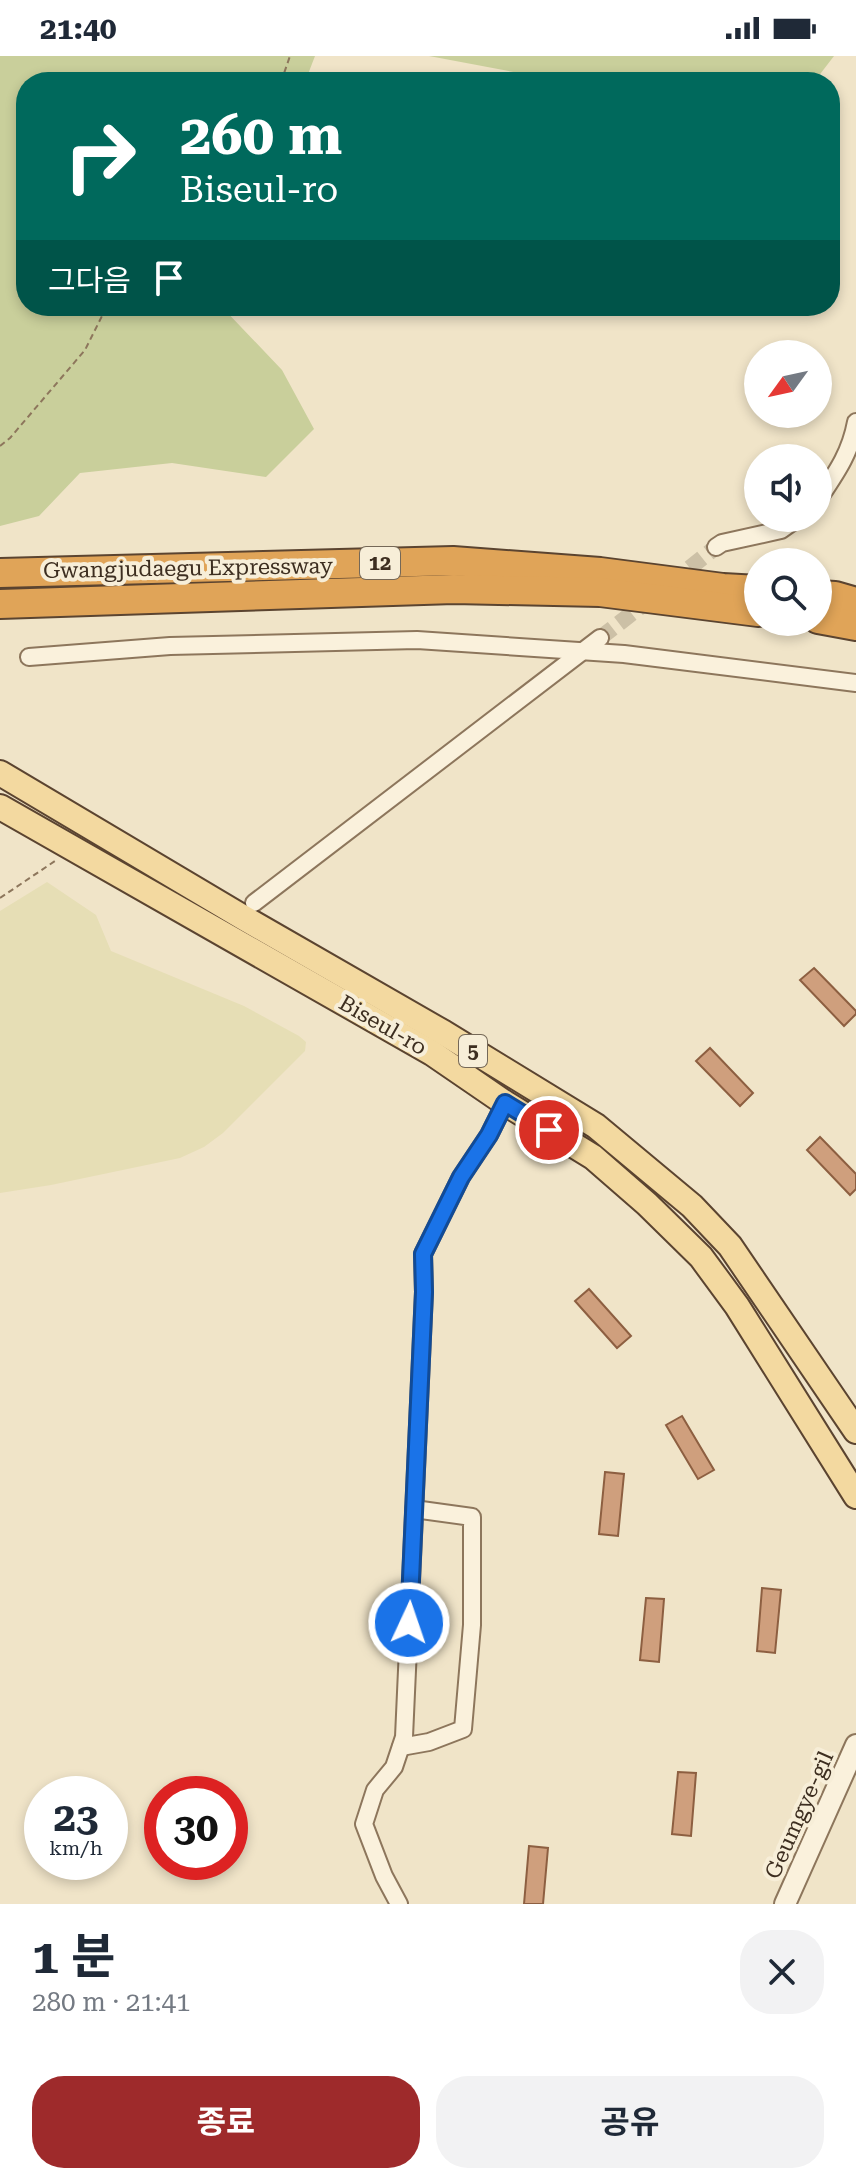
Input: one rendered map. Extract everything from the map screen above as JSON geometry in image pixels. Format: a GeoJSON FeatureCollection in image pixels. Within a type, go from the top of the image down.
{"type":"FeatureCollection","features":[{"type":"Feature","properties":{"kind":"highway","name":"Gwangjudaegu Expressway"},"geometry":{"type":"LineString","coordinates":[[0,573],[453,561],[600,572],[744,589]]}},
{"type":"Feature","properties":{"kind":"highway","name":"Gwangjudaegu Expressway"},"geometry":{"type":"LineString","coordinates":[[0,604],[454,589],[600,592],[744,610]]}},
{"type":"Feature","properties":{"kind":"highway"},"geometry":{"type":"LineString","coordinates":[[832,596],[856,602]]}},
{"type":"Feature","properties":{"kind":"highway"},"geometry":{"type":"LineString","coordinates":[[832,622],[856,626]]}},
{"type":"Feature","properties":{"kind":"main road","name":"Biseul-ro"},"geometry":{"type":"LineString","coordinates":[[0,773],[444,1033],[596,1126],[692,1206],[730,1246],[856,1431]]}},
{"type":"Feature","properties":{"kind":"main road","name":"Biseul-ro"},"geometry":{"type":"LineString","coordinates":[[0,807],[432,1053],[593,1157],[701,1257],[737,1306],[856,1496]]}},
{"type":"Feature","properties":{"kind":"street"},"geometry":{"type":"LineString","coordinates":[[832,479],[852,443],[856,422]]}},
{"type":"Feature","properties":{"kind":"street"},"geometry":{"type":"LineString","coordinates":[[716,547],[772,532]]}},
{"type":"Feature","properties":{"kind":"street"},"geometry":{"type":"LineString","coordinates":[[254,903],[600,638]]}},
{"type":"Feature","properties":{"kind":"street"},"geometry":{"type":"LineString","coordinates":[[29,657],[170,646],[417,640],[624,654],[856,683]]}},
{"type":"Feature","properties":{"kind":"street"},"geometry":{"type":"LineString","coordinates":[[399,1904],[384,1876],[364,1824],[375,1790],[394,1767],[404,1737],[424,1292],[423,1254],[461,1177],[489,1135],[505,1103]]}},
{"type":"Feature","properties":{"kind":"street"},"geometry":{"type":"LineString","coordinates":[[401,1747],[429,1742],[463,1729],[472,1625],[472,1517],[414,1509]]}},
{"type":"Feature","properties":{"kind":"street","name":"Geumgye-gil"},"geometry":{"type":"LineString","coordinates":[[785,1904],[856,1745]]}},
{"type":"Feature","properties":{"kind":"path"},"geometry":{"type":"LineString","coordinates":[[0,446],[85,350],[102,316]]}},
{"type":"Feature","properties":{"kind":"path"},"geometry":{"type":"LineString","coordinates":[[0,898],[74,848]]}},
{"type":"Feature","properties":{"kind":"shaded area"},"geometry":{"type":"Polygon","coordinates":[[[47,882],[96,915],[111,951],[244,1006],[299,1036],[306,1042],[305,1051],[223,1133],[204,1147],[180,1158],[0,1193],[0,911],[47,882]]]}},
{"type":"Feature","properties":{"kind":"green space"},"geometry":{"type":"Polygon","coordinates":[[[0,56],[315,56],[309,72],[16,72],[16,316],[231,316],[282,370],[314,429],[266,477],[172,463],[80,473],[39,516],[0,526],[0,56]]]}},
{"type":"Feature","properties":{"kind":"green space"},"geometry":{"type":"Polygon","coordinates":[[[429,56],[834,56],[822,72],[514,72],[429,56]]]}},
{"type":"Feature","properties":{"kind":"building"},"geometry":{"type":"Polygon","coordinates":[[[814,968],[856,1011],[844,1026],[800,980],[814,968]]]}},
{"type":"Feature","properties":{"kind":"building"},"geometry":{"type":"Polygon","coordinates":[[[710,1048],[753,1093],[740,1106],[696,1061],[710,1048]]]}},
{"type":"Feature","properties":{"kind":"building"},"geometry":{"type":"Polygon","coordinates":[[[820,1137],[856,1174],[856,1189],[850,1195],[807,1150],[820,1137]]]}},
{"type":"Feature","properties":{"kind":"building"},"geometry":{"type":"Polygon","coordinates":[[[589,1289],[631,1336],[617,1348],[575,1301],[589,1289]]]}},
{"type":"Feature","properties":{"kind":"building"},"geometry":{"type":"Polygon","coordinates":[[[682,1416],[714,1470],[698,1479],[666,1425],[682,1416]]]}},
{"type":"Feature","properties":{"kind":"building"},"geometry":{"type":"Polygon","coordinates":[[[605,1472],[624,1474],[618,1536],[599,1534],[605,1472]]]}},
{"type":"Feature","properties":{"kind":"building"},"geometry":{"type":"Polygon","coordinates":[[[762,1588],[781,1590],[775,1653],[757,1651],[762,1588]]]}},
{"type":"Feature","properties":{"kind":"building"},"geometry":{"type":"Polygon","coordinates":[[[646,1598],[664,1599],[659,1662],[640,1660],[646,1598]]]}},
{"type":"Feature","properties":{"kind":"building"},"geometry":{"type":"Polygon","coordinates":[[[678,1772],[696,1773],[691,1836],[672,1834],[678,1772]]]}},
{"type":"Feature","properties":{"kind":"building"},"geometry":{"type":"Polygon","coordinates":[[[529,1846],[548,1848],[543,1904],[524,1904],[529,1846]]]}},
{"type":"Feature","properties":{"kind":"tunnel"},"geometry":{"type":"LineString","coordinates":[[671,583],[716,547]]}},
{"type":"Feature","properties":{"kind":"tunnel"},"geometry":{"type":"LineString","coordinates":[[600,638],[653,597]]}},
{"type":"Feature","properties":{"kind":"route"},"geometry":{"type":"LineString","coordinates":[[409,1623],[424,1292],[423,1254],[461,1177],[489,1135],[505,1103],[549,1130]]}}]}
